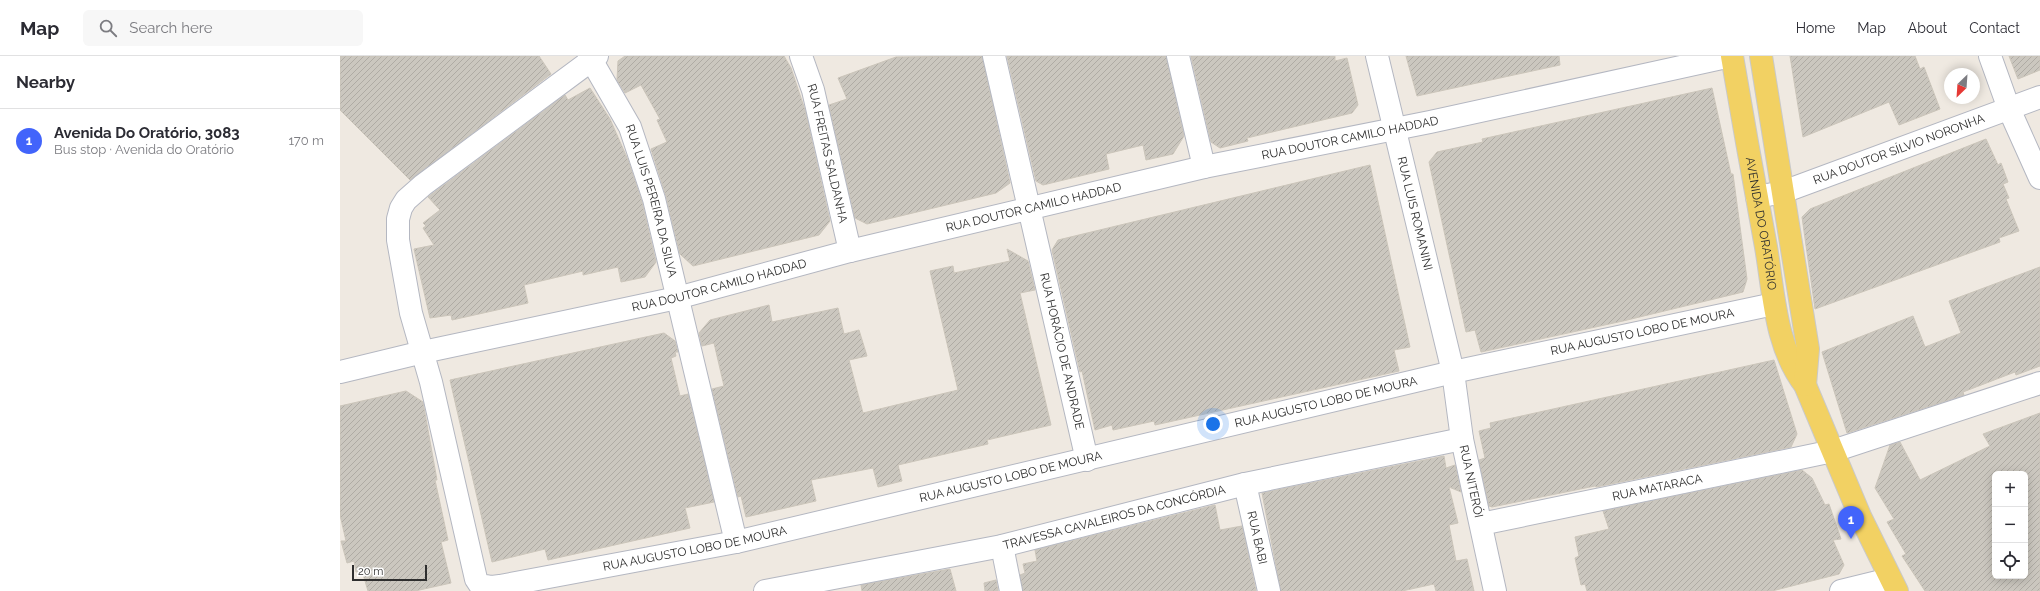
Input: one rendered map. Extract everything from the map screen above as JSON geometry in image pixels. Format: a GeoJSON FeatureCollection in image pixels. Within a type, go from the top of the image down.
{"type":"FeatureCollection","features":[{"type":"Feature","properties":{"kind":"main road","name":"AVENIDA DO ORATÓRIO"},"geometry":{"type":"LineString","coordinates":[[1732,56],[1774,304],[1789,360],[1805,385],[1860,516],[1894,585]]}},
{"type":"Feature","properties":{"kind":"main road","name":"AVENIDA DO ORATÓRIO"},"geometry":{"type":"LineString","coordinates":[[1761,56],[1808,349],[1805,385]]}},
{"type":"Feature","properties":{"kind":"street","name":"RUA FREITAS SALDANHA"},"geometry":{"type":"LineString","coordinates":[[801,56],[814,90],[850,251]]}},
{"type":"Feature","properties":{"kind":"street","name":"RUA HORÁCIO DE ANDRADE"},"geometry":{"type":"LineString","coordinates":[[994,56],[1087,460]]}},
{"type":"Feature","properties":{"kind":"street"},"geometry":{"type":"LineString","coordinates":[[1178,56],[1204,167]]}},
{"type":"Feature","properties":{"kind":"street","name":"RUA LUIS ROMANINI"},"geometry":{"type":"LineString","coordinates":[[1377,56],[1452,372]]}},
{"type":"Feature","properties":{"kind":"street","name":"RUA DOUTOR CAMILO HADDAD"},"geometry":{"type":"LineString","coordinates":[[340,372],[423,352],[677,298],[850,251],[1204,167],[1394,129],[1732,56]]}},
{"type":"Feature","properties":{"kind":"street"},"geometry":{"type":"LineString","coordinates":[[1990,56],[2009,108],[2040,178]]}},
{"type":"Feature","properties":{"kind":"street"},"geometry":{"type":"LineString","coordinates":[[423,352],[411,313],[398,240],[398,219],[401,208],[406,200],[423,185],[593,57]]}},
{"type":"Feature","properties":{"kind":"street","name":"RUA LUIS PEREIRA DA SILVA"},"geometry":{"type":"LineString","coordinates":[[593,57],[630,126],[654,199],[736,542]]}},
{"type":"Feature","properties":{"kind":"street","name":"RUA DOUTOR SÍLVIO NORONHA"},"geometry":{"type":"LineString","coordinates":[[1757,197],[1783,192],[2040,97]]}},
{"type":"Feature","properties":{"kind":"street","name":"RUA AUGUSTO LOBO DE MOURA"},"geometry":{"type":"LineString","coordinates":[[423,352],[476,580],[480,585],[492,587],[736,542],[1087,460],[1452,372],[1774,304]]}},
{"type":"Feature","properties":{"kind":"street","name":"RUA NITERÓI"},"geometry":{"type":"LineString","coordinates":[[1452,372],[1462,439],[1495,591]]}},
{"type":"Feature","properties":{"kind":"street"},"geometry":{"type":"LineString","coordinates":[[1833,451],[2040,383]]}},
{"type":"Feature","properties":{"kind":"street","name":"TRAVESSA CAVALEIROS DA CONCÓRDIA"},"geometry":{"type":"LineString","coordinates":[[779,589],[1002,546],[1245,484],[1462,439]]}},
{"type":"Feature","properties":{"kind":"street","name":"RUA MATARACA"},"geometry":{"type":"LineString","coordinates":[[1481,524],[1833,451]]}},
{"type":"Feature","properties":{"kind":"street","name":"RUA BABI"},"geometry":{"type":"LineString","coordinates":[[1245,484],[1269,591]]}},
{"type":"Feature","properties":{"kind":"street"},"geometry":{"type":"LineString","coordinates":[[1002,546],[1011,591]]}},
{"type":"Feature","properties":{"kind":"street"},"geometry":{"type":"LineString","coordinates":[[1841,591],[1894,585]]}},
{"type":"Feature","properties":{"kind":"building"},"geometry":{"type":"Polygon","coordinates":[[[340,56],[539,56],[551,74],[410,180],[340,110],[340,56]]]}},
{"type":"Feature","properties":{"kind":"building"},"geometry":{"type":"Polygon","coordinates":[[[625,56],[784,56],[791,68],[805,110],[830,221],[819,235],[693,266],[680,254],[666,196],[651,149],[667,142],[657,120],[660,119],[641,85],[625,93],[617,80],[618,61],[625,56]]]}},
{"type":"Feature","properties":{"kind":"building"},"geometry":{"type":"Polygon","coordinates":[[[982,56],[1010,183],[996,193],[867,224],[855,218],[829,105],[847,99],[838,78],[896,57],[982,56]]]}},
{"type":"Feature","properties":{"kind":"building"},"geometry":{"type":"Polygon","coordinates":[[[1007,56],[1166,56],[1184,136],[1173,154],[1146,160],[1143,145],[1106,154],[1109,169],[1043,185],[1036,181],[1007,56]]]}},
{"type":"Feature","properties":{"kind":"building"},"geometry":{"type":"Polygon","coordinates":[[[1191,56],[1335,56],[1335,61],[1347,58],[1358,105],[1352,113],[1247,138],[1248,141],[1220,148],[1211,142],[1191,56]]]}},
{"type":"Feature","properties":{"kind":"building"},"geometry":{"type":"Polygon","coordinates":[[[1406,56],[1559,56],[1560,65],[1417,96],[1406,56]]]}},
{"type":"Feature","properties":{"kind":"building"},"geometry":{"type":"Polygon","coordinates":[[[1790,56],[1915,56],[1920,69],[1924,67],[1940,109],[1899,125],[1889,102],[1803,137],[1790,56]]]}},
{"type":"Feature","properties":{"kind":"building"},"geometry":{"type":"Polygon","coordinates":[[[2009,56],[2040,56],[2040,70],[2018,79],[2009,56]]]}},
{"type":"Feature","properties":{"kind":"building"},"geometry":{"type":"Polygon","coordinates":[[[590,88],[610,119],[628,160],[642,202],[656,262],[645,277],[621,282],[618,267],[583,275],[583,271],[524,285],[528,303],[452,320],[451,315],[430,318],[414,249],[434,245],[423,228],[426,226],[423,223],[440,210],[428,197],[565,95],[568,100],[590,88]]]}},
{"type":"Feature","properties":{"kind":"building"},"geometry":{"type":"Polygon","coordinates":[[[1712,88],[1731,174],[1733,174],[1747,279],[1743,292],[1623,321],[1481,352],[1475,330],[1466,332],[1429,162],[1437,152],[1483,142],[1482,139],[1712,88]]]}},
{"type":"Feature","properties":{"kind":"building"},"geometry":{"type":"Polygon","coordinates":[[[1986,139],[1998,165],[2001,163],[2008,182],[2003,184],[2009,198],[2006,199],[2019,231],[1999,238],[2000,242],[1815,309],[1802,217],[1810,209],[1986,139]]]}},
{"type":"Feature","properties":{"kind":"building"},"geometry":{"type":"Polygon","coordinates":[[[1370,165],[1410,347],[1394,350],[1399,371],[1155,425],[1154,421],[1113,430],[1112,425],[1095,430],[1052,250],[1058,240],[1370,165]]]}},
{"type":"Feature","properties":{"kind":"building"},"geometry":{"type":"Polygon","coordinates":[[[1007,249],[1028,261],[1035,290],[1020,293],[1051,425],[987,440],[988,444],[898,465],[902,481],[878,487],[873,468],[811,480],[816,501],[746,517],[741,496],[738,497],[712,389],[724,386],[714,343],[702,346],[699,333],[710,320],[769,305],[772,322],[838,308],[844,334],[859,330],[867,356],[849,360],[863,413],[958,390],[930,271],[953,266],[954,273],[1010,261],[1007,249]]]}},
{"type":"Feature","properties":{"kind":"building"},"geometry":{"type":"Polygon","coordinates":[[[2040,267],[2040,366],[2016,375],[2015,372],[1963,392],[1964,395],[1847,433],[1822,352],[1913,316],[1925,347],[1961,333],[1949,301],[2040,267]]]}},
{"type":"Feature","properties":{"kind":"building"},"geometry":{"type":"Polygon","coordinates":[[[664,333],[675,341],[678,352],[675,352],[676,356],[671,358],[680,396],[688,394],[714,502],[685,508],[690,528],[548,560],[545,549],[492,562],[450,380],[664,333]]]}},
{"type":"Feature","properties":{"kind":"building"},"geometry":{"type":"Polygon","coordinates":[[[1774,360],[1797,434],[1791,447],[1596,487],[1492,507],[1489,506],[1479,460],[1485,458],[1479,431],[1491,428],[1490,423],[1774,360]]]}},
{"type":"Feature","properties":{"kind":"building"},"geometry":{"type":"Polygon","coordinates":[[[406,391],[423,402],[437,480],[435,480],[448,540],[441,542],[451,583],[415,591],[368,591],[362,571],[356,572],[354,561],[347,563],[341,541],[346,541],[340,515],[340,406],[406,391]]]}},
{"type":"Feature","properties":{"kind":"building"},"geometry":{"type":"Polygon","coordinates":[[[2040,413],[2040,591],[1925,591],[1902,556],[1906,554],[1887,522],[1894,519],[1875,488],[1890,445],[1900,442],[1920,480],[1990,446],[1983,434],[2040,413]]]}},
{"type":"Feature","properties":{"kind":"building"},"geometry":{"type":"Polygon","coordinates":[[[1444,456],[1446,468],[1455,465],[1461,492],[1449,487],[1458,523],[1449,525],[1456,561],[1467,559],[1474,591],[1436,591],[1434,584],[1402,591],[1281,591],[1262,493],[1444,456]]]}},
{"type":"Feature","properties":{"kind":"building"},"geometry":{"type":"Polygon","coordinates":[[[1802,470],[1812,478],[1825,505],[1829,504],[1841,539],[1833,540],[1844,565],[1839,574],[1772,591],[1587,591],[1585,584],[1581,585],[1575,558],[1579,556],[1575,537],[1609,529],[1603,511],[1802,470]]]}},
{"type":"Feature","properties":{"kind":"building"},"geometry":{"type":"Polygon","coordinates":[[[1215,505],[1220,530],[1242,526],[1256,591],[1023,591],[1020,575],[1025,573],[1023,564],[1037,561],[1035,550],[1215,505]]]}},
{"type":"Feature","properties":{"kind":"building"},"geometry":{"type":"Polygon","coordinates":[[[950,569],[956,591],[862,591],[861,585],[950,569]]]}},
{"type":"Feature","properties":{"kind":"building"},"geometry":{"type":"Polygon","coordinates":[[[996,580],[998,591],[985,591],[984,583],[996,580]]]}},
{"type":"Feature","properties":{"kind":"place","name":"Avenida Do Oratório, 3083"},"geometry":{"type":"Point","coordinates":[1851,539]}}]}
